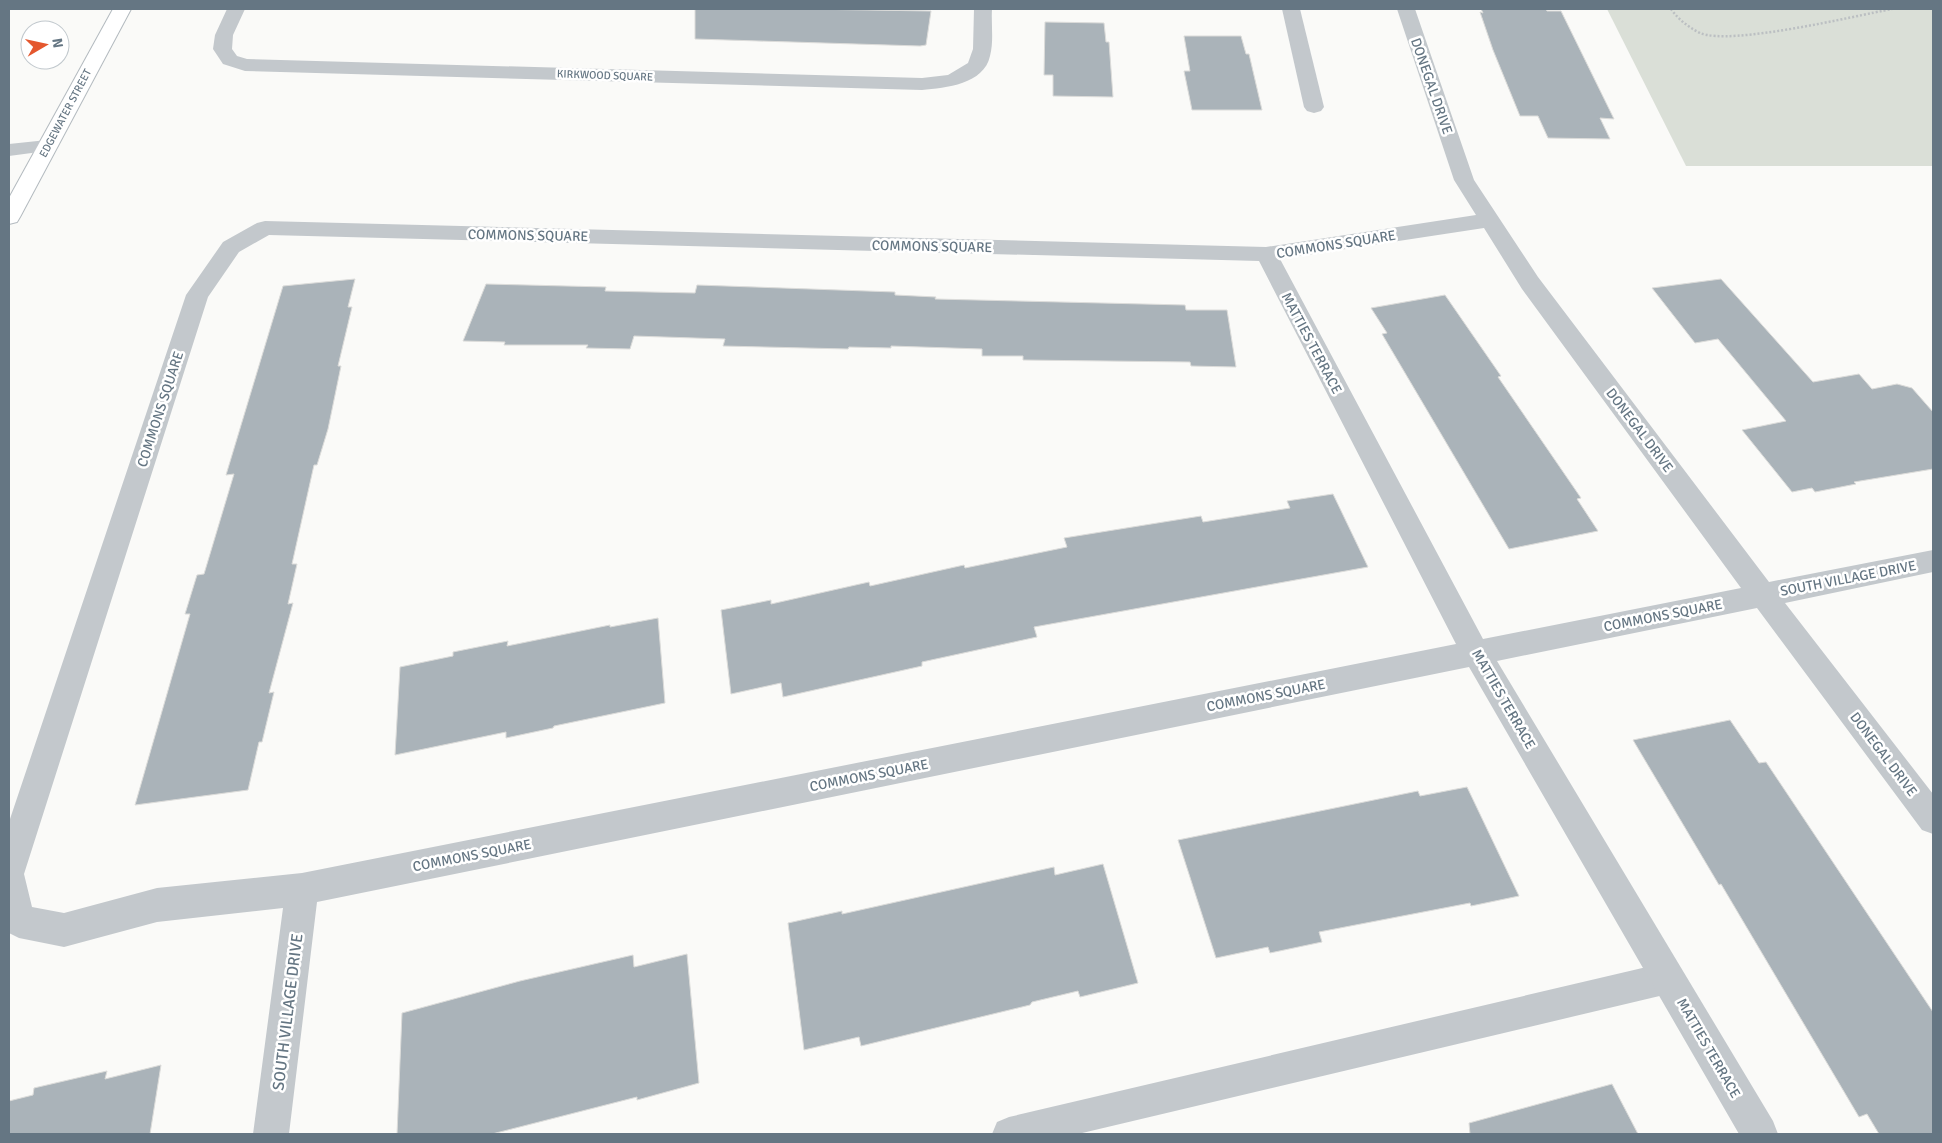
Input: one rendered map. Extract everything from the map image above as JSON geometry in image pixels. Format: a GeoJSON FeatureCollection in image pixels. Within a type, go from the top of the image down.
{"type":"FeatureCollection","features":[{"type":"Feature","properties":{"kind":"street","name":"EDGEWATER STREET"},"geometry":{"type":"LineString","coordinates":[[9,217],[122,9]]}},
{"type":"Feature","properties":{"kind":"street","name":"KIRKWOOD SQUARE"},"geometry":{"type":"LineString","coordinates":[[236,9],[222,41],[222,51],[230,60],[245,65],[922,84],[938,83],[958,78],[973,69],[980,58],[983,9]]}},
{"type":"Feature","properties":{"kind":"street"},"geometry":{"type":"LineString","coordinates":[[1291,9],[1314,107]]}},
{"type":"Feature","properties":{"kind":"street","name":"DONEGAL DRIVE"},"geometry":{"type":"LineString","coordinates":[[1406,9],[1464,180],[1530,283],[1933,819]]}},
{"type":"Feature","properties":{"kind":"street"},"geometry":{"type":"LineString","coordinates":[[9,150],[47,146]]}},
{"type":"Feature","properties":{"kind":"street","name":"COMMONS SQUARE"},"geometry":{"type":"LineString","coordinates":[[9,870],[198,295],[231,247],[265,228],[1266,254],[1490,220]]}},
{"type":"Feature","properties":{"kind":"street","name":"MATTIES TERRACE"},"geometry":{"type":"LineString","coordinates":[[1266,254],[1476,653],[1760,1134]]}},
{"type":"Feature","properties":{"kind":"street","name":"SOUTH VILLAGE DRIVE"},"geometry":{"type":"LineString","coordinates":[[1763,595],[1933,561]]}},
{"type":"Feature","properties":{"kind":"street","name":"COMMONS SQUARE"},"geometry":{"type":"LineString","coordinates":[[9,878],[19,921],[64,930],[157,905],[302,889],[1763,595]]}},
{"type":"Feature","properties":{"kind":"street","name":"SOUTH VILLAGE DRIVE"},"geometry":{"type":"LineString","coordinates":[[271,1134],[302,889]]}},
{"type":"Feature","properties":{"kind":"lane"},"geometry":{"type":"LineString","coordinates":[[1009,1134],[1668,978]]}},
{"type":"Feature","properties":{"kind":"path"},"geometry":{"type":"LineString","coordinates":[[1671,9],[1678,19],[1702,33],[1724,37],[1766,32],[1892,9]]}},
{"type":"Feature","properties":{"kind":"shaded area"},"geometry":{"type":"Polygon","coordinates":[[[1607,9],[1933,9],[1933,166],[1686,166],[1607,9]]]}},
{"type":"Feature","properties":{"kind":"building"},"geometry":{"type":"Polygon","coordinates":[[[695,9],[931,11],[926,45],[920,46],[695,39],[695,9]]]}},
{"type":"Feature","properties":{"kind":"building"},"geometry":{"type":"Polygon","coordinates":[[[1481,9],[1546,9],[1547,11],[1561,11],[1614,119],[1600,118],[1610,139],[1548,138],[1538,116],[1520,116],[1493,50],[1480,12],[1483,13],[1481,9]]]}},
{"type":"Feature","properties":{"kind":"building"},"geometry":{"type":"Polygon","coordinates":[[[1045,22],[1104,23],[1106,42],[1109,42],[1113,97],[1053,96],[1053,75],[1044,75],[1045,22]]]}},
{"type":"Feature","properties":{"kind":"building"},"geometry":{"type":"Polygon","coordinates":[[[1184,36],[1241,36],[1246,54],[1249,54],[1262,110],[1192,110],[1184,71],[1190,71],[1184,36]]]}},
{"type":"Feature","properties":{"kind":"building"},"geometry":{"type":"Polygon","coordinates":[[[355,279],[348,307],[352,307],[338,366],[341,366],[328,429],[317,465],[314,465],[292,564],[297,564],[288,604],[293,603],[269,693],[274,692],[262,742],[259,742],[248,790],[135,805],[190,614],[185,614],[197,575],[204,574],[234,474],[226,475],[283,286],[355,279]]]}},
{"type":"Feature","properties":{"kind":"building"},"geometry":{"type":"Polygon","coordinates":[[[1721,279],[1813,382],[1859,374],[1872,389],[1897,384],[1912,388],[1933,412],[1933,469],[1854,482],[1856,484],[1815,492],[1812,488],[1792,492],[1742,430],[1786,421],[1718,339],[1695,343],[1652,288],[1721,279]]]}},
{"type":"Feature","properties":{"kind":"building"},"geometry":{"type":"Polygon","coordinates":[[[486,284],[606,287],[605,291],[695,293],[697,285],[895,292],[895,295],[936,297],[935,299],[1185,305],[1186,310],[1227,310],[1236,367],[1191,366],[1190,362],[1023,360],[1023,356],[982,356],[982,349],[891,346],[891,348],[849,347],[848,349],[723,346],[725,339],[634,336],[630,349],[586,348],[588,345],[504,345],[505,342],[463,341],[486,284]]]}},
{"type":"Feature","properties":{"kind":"building"},"geometry":{"type":"Polygon","coordinates":[[[1445,295],[1501,376],[1498,377],[1581,498],[1577,499],[1598,531],[1509,549],[1382,334],[1387,333],[1371,308],[1445,295]]]}},
{"type":"Feature","properties":{"kind":"building"},"geometry":{"type":"Polygon","coordinates":[[[1333,494],[1368,567],[1034,627],[1037,637],[922,662],[922,666],[783,697],[781,683],[731,694],[721,610],[771,600],[771,604],[869,582],[870,586],[964,565],[965,568],[1067,547],[1064,538],[1201,516],[1203,522],[1290,508],[1287,501],[1333,494]]]}},
{"type":"Feature","properties":{"kind":"building"},"geometry":{"type":"Polygon","coordinates":[[[658,618],[665,703],[506,738],[506,732],[395,755],[400,667],[453,656],[453,652],[508,641],[507,646],[610,625],[610,627],[658,618]]]}},
{"type":"Feature","properties":{"kind":"building"},"geometry":{"type":"Polygon","coordinates":[[[1730,720],[1759,763],[1766,762],[1933,1012],[1933,1134],[1879,1134],[1867,1114],[1859,1117],[1633,740],[1730,720]]]}},
{"type":"Feature","properties":{"kind":"building"},"geometry":{"type":"Polygon","coordinates":[[[1467,787],[1519,896],[1471,906],[1470,903],[1319,932],[1322,942],[1270,953],[1268,947],[1216,958],[1178,840],[1418,791],[1420,796],[1467,787]]]}},
{"type":"Feature","properties":{"kind":"building"},"geometry":{"type":"Polygon","coordinates":[[[1103,864],[1138,983],[1080,997],[1078,991],[1032,1002],[1030,1005],[861,1046],[859,1037],[804,1050],[788,923],[842,911],[842,914],[1054,867],[1055,875],[1103,864]]]}},
{"type":"Feature","properties":{"kind":"building"},"geometry":{"type":"Polygon","coordinates":[[[687,954],[699,1083],[637,1100],[637,1097],[492,1134],[397,1134],[402,1013],[520,981],[633,955],[634,967],[687,954]]]}},
{"type":"Feature","properties":{"kind":"building"},"geometry":{"type":"Polygon","coordinates":[[[161,1065],[150,1134],[9,1134],[9,1101],[33,1095],[34,1088],[107,1071],[105,1079],[161,1065]]]}},
{"type":"Feature","properties":{"kind":"building"},"geometry":{"type":"Polygon","coordinates":[[[1612,1084],[1638,1134],[1470,1134],[1469,1123],[1612,1084]]]}}]}
